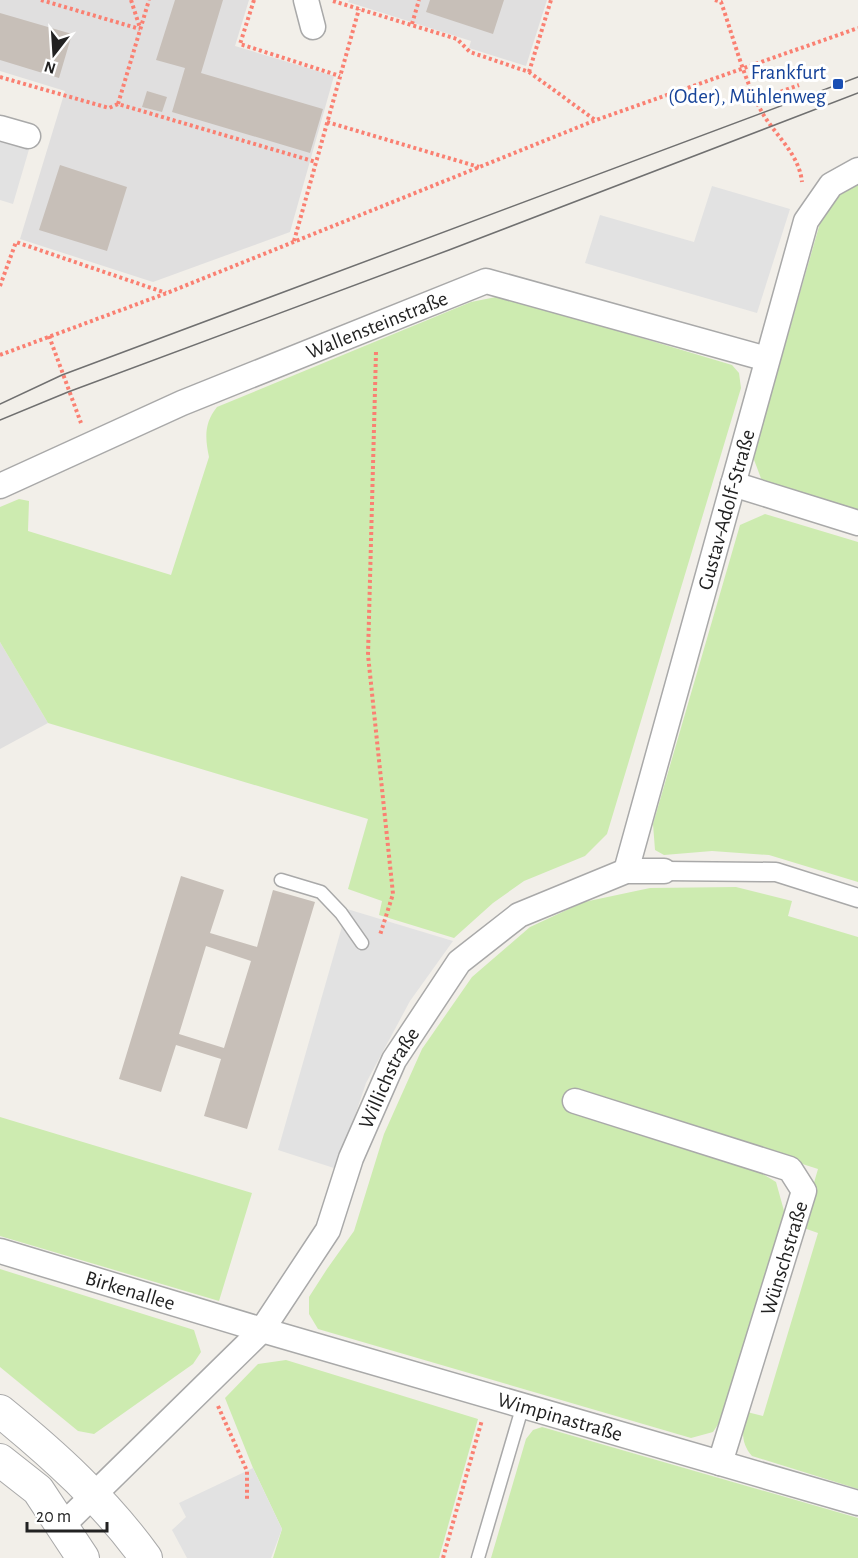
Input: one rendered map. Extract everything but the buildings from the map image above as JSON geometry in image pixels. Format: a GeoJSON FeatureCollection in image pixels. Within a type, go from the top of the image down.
{"type":"FeatureCollection","features":[{"type":"Feature","properties":{"kind":"street"},"geometry":{"type":"LineString","coordinates":[[306,0],[313,27]]}},
{"type":"Feature","properties":{"kind":"street"},"geometry":{"type":"LineString","coordinates":[[0,128],[28,136]]}},
{"type":"Feature","properties":{"kind":"street","name":"Gustav-Adolf-Straße"},"geometry":{"type":"LineString","coordinates":[[626,871],[806,221],[831,186],[858,170]]}},
{"type":"Feature","properties":{"kind":"street","name":"Wallensteinstraße"},"geometry":{"type":"LineString","coordinates":[[0,486],[182,403],[486,281],[767,360]]}},
{"type":"Feature","properties":{"kind":"street"},"geometry":{"type":"LineString","coordinates":[[733,484],[858,523]]}},
{"type":"Feature","properties":{"kind":"street","name":"Willichstraße"},"geometry":{"type":"LineString","coordinates":[[62,1526],[262,1330],[328,1230],[351,1158],[394,1060],[459,962],[519,915],[626,871],[776,872],[858,898]]}},
{"type":"Feature","properties":{"kind":"street","name":"Wünschstraße"},"geometry":{"type":"LineString","coordinates":[[575,1101],[790,1169],[804,1191],[720,1463]]}},
{"type":"Feature","properties":{"kind":"street","name":"Birkenallee"},"geometry":{"type":"LineString","coordinates":[[0,1251],[262,1330]]}},
{"type":"Feature","properties":{"kind":"street","name":"Wimpinastraße"},"geometry":{"type":"LineString","coordinates":[[262,1330],[858,1503]]}},
{"type":"Feature","properties":{"kind":"street"},"geometry":{"type":"LineString","coordinates":[[0,1410],[95,1494],[146,1558]]}},
{"type":"Feature","properties":{"kind":"street"},"geometry":{"type":"LineString","coordinates":[[0,1460],[38,1490],[83,1558]]}},
{"type":"Feature","properties":{"kind":"lane"},"geometry":{"type":"LineString","coordinates":[[281,880],[321,892],[341,914],[362,943]]}},
{"type":"Feature","properties":{"kind":"lane"},"geometry":{"type":"LineString","coordinates":[[478,1558],[523,1406]]}},
{"type":"Feature","properties":{"kind":"path"},"geometry":{"type":"LineString","coordinates":[[41,0],[141,29]]}},
{"type":"Feature","properties":{"kind":"path"},"geometry":{"type":"LineString","coordinates":[[131,0],[141,29]]}},
{"type":"Feature","properties":{"kind":"path"},"geometry":{"type":"LineString","coordinates":[[118,104],[149,0]]}},
{"type":"Feature","properties":{"kind":"path"},"geometry":{"type":"LineString","coordinates":[[254,0],[240,44],[340,76]]}},
{"type":"Feature","properties":{"kind":"path"},"geometry":{"type":"LineString","coordinates":[[329,0],[457,39],[470,52],[529,72],[596,120]]}},
{"type":"Feature","properties":{"kind":"path"},"geometry":{"type":"LineString","coordinates":[[412,24],[419,0]]}},
{"type":"Feature","properties":{"kind":"path"},"geometry":{"type":"LineString","coordinates":[[529,72],[551,0]]}},
{"type":"Feature","properties":{"kind":"path"},"geometry":{"type":"LineString","coordinates":[[715,0],[721,2],[743,68],[763,114],[787,145],[801,177],[806,221]]}},
{"type":"Feature","properties":{"kind":"path"},"geometry":{"type":"LineString","coordinates":[[294,241],[359,9]]}},
{"type":"Feature","properties":{"kind":"path"},"geometry":{"type":"LineString","coordinates":[[0,355],[167,292],[596,120],[858,28]]}},
{"type":"Feature","properties":{"kind":"path"},"geometry":{"type":"LineString","coordinates":[[0,77],[109,108],[118,104],[316,162]]}},
{"type":"Feature","properties":{"kind":"path"},"geometry":{"type":"LineString","coordinates":[[757,100],[799,85]]}},
{"type":"Feature","properties":{"kind":"path"},"geometry":{"type":"LineString","coordinates":[[327,122],[479,167]]}},
{"type":"Feature","properties":{"kind":"path"},"geometry":{"type":"LineString","coordinates":[[0,286],[16,242],[167,292]]}},
{"type":"Feature","properties":{"kind":"path"},"geometry":{"type":"LineString","coordinates":[[376,325],[368,655],[393,894],[380,936]]}},
{"type":"Feature","properties":{"kind":"path"},"geometry":{"type":"LineString","coordinates":[[49,336],[68,392],[91,445]]}},
{"type":"Feature","properties":{"kind":"path"},"geometry":{"type":"LineString","coordinates":[[208,1384],[247,1471],[247,1501]]}},
{"type":"Feature","properties":{"kind":"path"},"geometry":{"type":"LineString","coordinates":[[443,1558],[489,1396]]}},
{"type":"Feature","properties":{"kind":"shaded area"},"geometry":{"type":"Polygon","coordinates":[[[0,0],[249,0],[235,46],[334,76],[290,232],[153,282],[20,239],[65,91],[0,71],[0,0]]]}},
{"type":"Feature","properties":{"kind":"shaded area"},"geometry":{"type":"Polygon","coordinates":[[[349,0],[547,0],[526,66],[469,48],[471,41],[348,2],[349,0]]]}},
{"type":"Feature","properties":{"kind":"shaded area"},"geometry":{"type":"Polygon","coordinates":[[[0,138],[30,146],[13,204],[0,200],[0,138]]]}},
{"type":"Feature","properties":{"kind":"shaded area"},"geometry":{"type":"Polygon","coordinates":[[[712,186],[790,209],[757,313],[585,263],[600,215],[694,242],[712,186]]]}},
{"type":"Feature","properties":{"kind":"shaded area"},"geometry":{"type":"Polygon","coordinates":[[[0,642],[48,723],[0,749],[0,642]]]}},
{"type":"Feature","properties":{"kind":"shaded area"},"geometry":{"type":"Polygon","coordinates":[[[347,909],[453,941],[410,1001],[366,1083],[337,1169],[278,1150],[347,909]]]}},
{"type":"Feature","properties":{"kind":"shaded area"},"geometry":{"type":"Polygon","coordinates":[[[253,1468],[282,1529],[271,1558],[187,1558],[172,1530],[186,1517],[179,1503],[253,1468]]]}},
{"type":"Feature","properties":{"kind":"green space"},"geometry":{"type":"Polygon","coordinates":[[[858,182],[858,510],[762,481],[753,457],[824,209],[836,194],[858,182]]]}},
{"type":"Feature","properties":{"kind":"green space"},"geometry":{"type":"Polygon","coordinates":[[[501,296],[732,365],[739,373],[741,388],[607,834],[585,856],[524,881],[493,903],[454,938],[379,915],[382,901],[348,889],[368,819],[48,723],[0,642],[0,507],[19,499],[29,501],[28,531],[171,575],[209,457],[207,431],[210,419],[217,407],[471,302],[501,296]]]}},
{"type":"Feature","properties":{"kind":"green space"},"geometry":{"type":"Polygon","coordinates":[[[765,514],[858,542],[858,882],[769,855],[712,851],[664,855],[655,850],[653,824],[740,525],[765,514]]]}},
{"type":"Feature","properties":{"kind":"green space"},"geometry":{"type":"Polygon","coordinates":[[[736,887],[792,901],[788,916],[858,937],[858,1489],[752,1456],[745,1446],[743,1435],[747,1412],[763,1416],[818,1233],[801,1227],[818,1169],[569,1089],[565,1107],[756,1170],[776,1182],[786,1218],[725,1414],[713,1432],[691,1438],[318,1329],[309,1314],[309,1297],[354,1231],[384,1134],[422,1049],[472,977],[530,927],[584,902],[650,888],[736,887]]]}},
{"type":"Feature","properties":{"kind":"green space"},"geometry":{"type":"Polygon","coordinates":[[[0,1117],[252,1193],[219,1301],[0,1236],[0,1117]]]}},
{"type":"Feature","properties":{"kind":"green space"},"geometry":{"type":"Polygon","coordinates":[[[0,1269],[194,1330],[201,1352],[193,1364],[94,1434],[78,1431],[0,1367],[0,1269]]]}},
{"type":"Feature","properties":{"kind":"green space"},"geometry":{"type":"Polygon","coordinates":[[[286,1360],[478,1419],[439,1558],[273,1558],[282,1529],[253,1468],[225,1398],[258,1364],[286,1360]]]}},
{"type":"Feature","properties":{"kind":"green space"},"geometry":{"type":"Polygon","coordinates":[[[542,1427],[858,1518],[858,1558],[491,1558],[526,1439],[533,1430],[542,1427]]]}},
{"type":"Feature","properties":{"kind":"tram line"},"geometry":{"type":"LineString","coordinates":[[0,404],[62,375],[858,77]]}},
{"type":"Feature","properties":{"kind":"tram line"},"geometry":{"type":"LineString","coordinates":[[0,420],[68,392],[449,250],[858,93]]}},
{"type":"Feature","properties":{"kind":"place","name":"Frankfurt (Oder), Mühlenweg"},"geometry":{"type":"Point","coordinates":[838,84]}}]}
